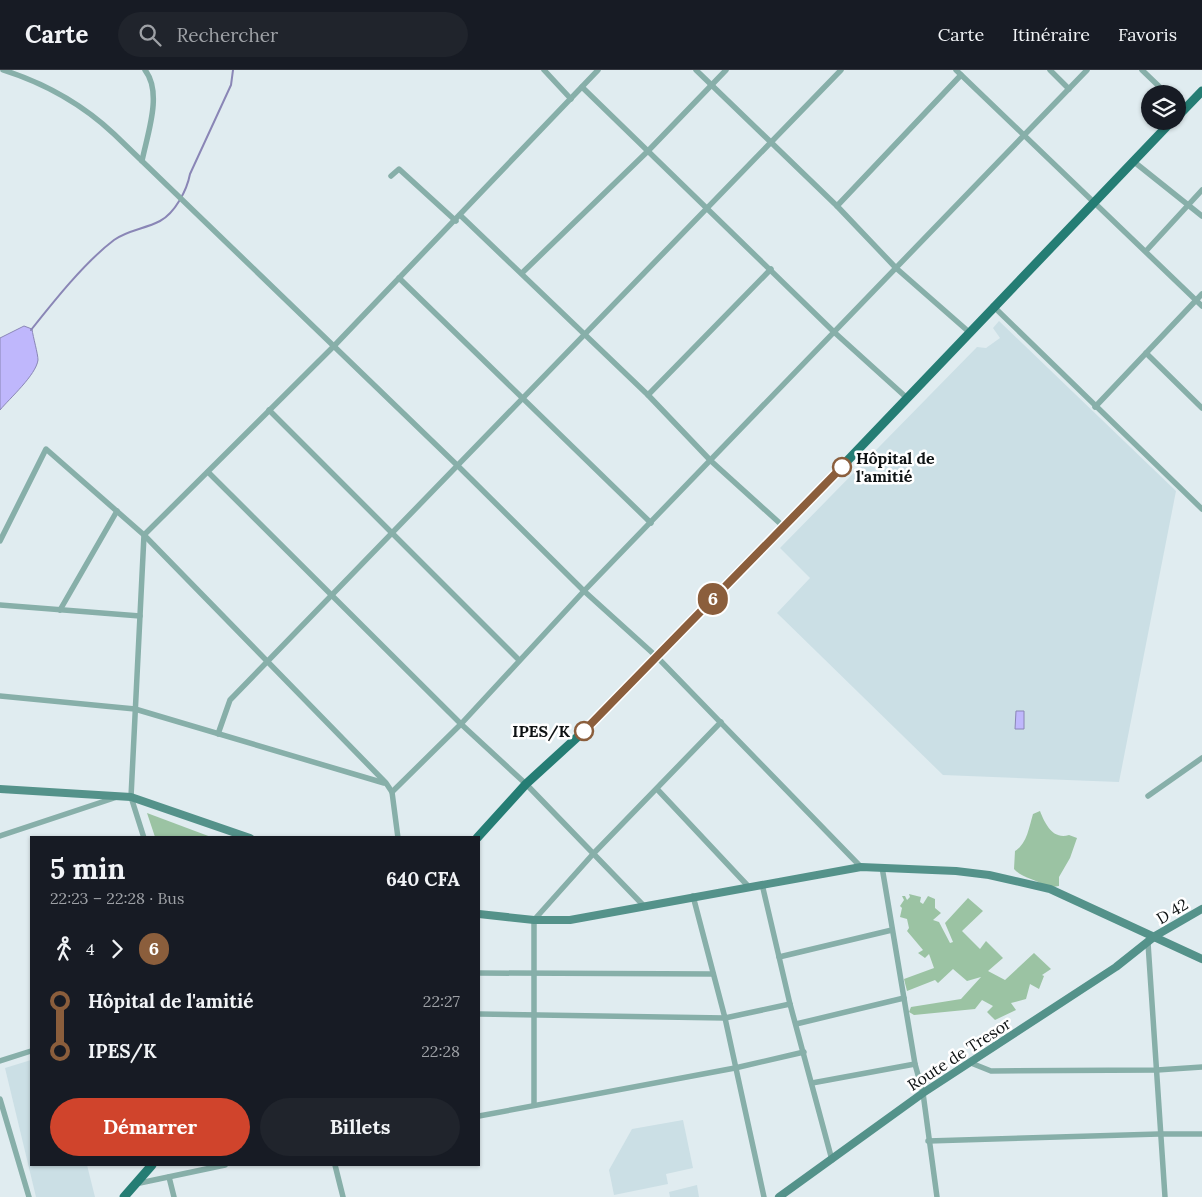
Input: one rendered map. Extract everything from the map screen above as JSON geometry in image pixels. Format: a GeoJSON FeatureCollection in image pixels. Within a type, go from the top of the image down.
{"type":"FeatureCollection","features":[{"type":"Feature","properties":{"kind":"main road"},"geometry":{"type":"LineString","coordinates":[[1186,104],[1202,90]]}},
{"type":"Feature","properties":{"kind":"main road"},"geometry":{"type":"LineString","coordinates":[[479,836],[526,784],[584,731],[784,527],[993,306],[1163,130]]}},
{"type":"Feature","properties":{"kind":"main road"},"geometry":{"type":"LineString","coordinates":[[124,1197],[132,1185],[151,1166]]}},
{"type":"Feature","properties":{"kind":"street"},"geometry":{"type":"LineString","coordinates":[[3,70],[60,95],[98,119],[458,466],[584,591],[657,656],[861,867]]}},
{"type":"Feature","properties":{"kind":"street"},"geometry":{"type":"LineString","coordinates":[[142,161],[153,105],[152,79],[145,70]]}},
{"type":"Feature","properties":{"kind":"street"},"geometry":{"type":"LineString","coordinates":[[544,70],[571,98]]}},
{"type":"Feature","properties":{"kind":"street"},"geometry":{"type":"LineString","coordinates":[[143,836],[131,797],[144,535],[334,346],[458,219],[598,70]]}},
{"type":"Feature","properties":{"kind":"street"},"geometry":{"type":"LineString","coordinates":[[696,70],[837,206],[896,268],[969,332]]}},
{"type":"Feature","properties":{"kind":"street"},"geometry":{"type":"LineString","coordinates":[[522,274],[713,86],[726,70]]}},
{"type":"Feature","properties":{"kind":"street"},"geometry":{"type":"LineString","coordinates":[[218,734],[230,700],[841,70]]}},
{"type":"Feature","properties":{"kind":"street"},"geometry":{"type":"LineString","coordinates":[[956,70],[1202,306]]}},
{"type":"Feature","properties":{"kind":"street"},"geometry":{"type":"LineString","coordinates":[[1050,70],[1069,89]]}},
{"type":"Feature","properties":{"kind":"street"},"geometry":{"type":"LineString","coordinates":[[392,792],[461,724],[584,591],[1025,137],[1087,70]]}},
{"type":"Feature","properties":{"kind":"street"},"geometry":{"type":"LineString","coordinates":[[1142,70],[1158,85]]}},
{"type":"Feature","properties":{"kind":"street"},"geometry":{"type":"LineString","coordinates":[[837,206],[962,75]]}},
{"type":"Feature","properties":{"kind":"street"},"geometry":{"type":"LineString","coordinates":[[582,87],[834,332],[907,398]]}},
{"type":"Feature","properties":{"kind":"street"},"geometry":{"type":"LineString","coordinates":[[1133,161],[1202,216]]}},
{"type":"Feature","properties":{"kind":"street"},"geometry":{"type":"LineString","coordinates":[[391,176],[399,169],[522,274],[648,395],[711,461],[784,527]]}},
{"type":"Feature","properties":{"kind":"street"},"geometry":{"type":"LineString","coordinates":[[1146,251],[1202,190]]}},
{"type":"Feature","properties":{"kind":"street"},"geometry":{"type":"LineString","coordinates":[[648,395],[771,269]]}},
{"type":"Feature","properties":{"kind":"street"},"geometry":{"type":"LineString","coordinates":[[399,278],[651,523]]}},
{"type":"Feature","properties":{"kind":"street"},"geometry":{"type":"LineString","coordinates":[[1095,407],[1202,294]]}},
{"type":"Feature","properties":{"kind":"street"},"geometry":{"type":"LineString","coordinates":[[993,306],[1202,509]]}},
{"type":"Feature","properties":{"kind":"street"},"geometry":{"type":"LineString","coordinates":[[1146,353],[1202,408]]}},
{"type":"Feature","properties":{"kind":"street"},"geometry":{"type":"LineString","coordinates":[[270,410],[394,532],[519,660]]}},
{"type":"Feature","properties":{"kind":"street"},"geometry":{"type":"LineString","coordinates":[[0,541],[46,449],[144,535],[386,783],[392,792],[398,836]]}},
{"type":"Feature","properties":{"kind":"street"},"geometry":{"type":"LineString","coordinates":[[208,472],[461,724],[526,784],[644,906]]}},
{"type":"Feature","properties":{"kind":"street"},"geometry":{"type":"LineString","coordinates":[[60,610],[117,511]]}},
{"type":"Feature","properties":{"kind":"street"},"geometry":{"type":"LineString","coordinates":[[0,605],[140,616]]}},
{"type":"Feature","properties":{"kind":"street"},"geometry":{"type":"LineString","coordinates":[[0,696],[135,709],[386,783]]}},
{"type":"Feature","properties":{"kind":"street"},"geometry":{"type":"LineString","coordinates":[[534,1105],[534,920],[592,854],[721,722]]}},
{"type":"Feature","properties":{"kind":"street"},"geometry":{"type":"LineString","coordinates":[[1148,796],[1202,758]]}},
{"type":"Feature","properties":{"kind":"street"},"geometry":{"type":"LineString","coordinates":[[0,789],[131,797],[244,836]]}},
{"type":"Feature","properties":{"kind":"street"},"geometry":{"type":"LineString","coordinates":[[657,789],[748,886]]}},
{"type":"Feature","properties":{"kind":"street"},"geometry":{"type":"LineString","coordinates":[[0,836],[119,796]]}},
{"type":"Feature","properties":{"kind":"street"},"geometry":{"type":"LineString","coordinates":[[480,914],[534,920],[589,917],[748,886],[861,867],[882,867],[988,875],[1050,889],[1202,959]]}},
{"type":"Feature","properties":{"kind":"street"},"geometry":{"type":"LineString","coordinates":[[882,867],[915,1064],[923,1093],[937,1197]]}},
{"type":"Feature","properties":{"kind":"street"},"geometry":{"type":"LineString","coordinates":[[762,884],[790,1004],[832,1160]]}},
{"type":"Feature","properties":{"kind":"street"},"geometry":{"type":"LineString","coordinates":[[693,896],[725,1018],[764,1197]]}},
{"type":"Feature","properties":{"kind":"street","name":"D 42"},"geometry":{"type":"LineString","coordinates":[[1155,936],[1202,909]]}},
{"type":"Feature","properties":{"kind":"street"},"geometry":{"type":"LineString","coordinates":[[779,957],[892,930]]}},
{"type":"Feature","properties":{"kind":"street","name":"Route de Tresor"},"geometry":{"type":"LineString","coordinates":[[780,1197],[923,1093],[971,1063],[1148,943],[1155,936]]}},
{"type":"Feature","properties":{"kind":"street"},"geometry":{"type":"LineString","coordinates":[[923,1093],[1148,943],[1157,1070],[1159,1134],[1165,1197]]}},
{"type":"Feature","properties":{"kind":"street"},"geometry":{"type":"LineString","coordinates":[[480,973],[713,974]]}},
{"type":"Feature","properties":{"kind":"street"},"geometry":{"type":"LineString","coordinates":[[796,1024],[904,998]]}},
{"type":"Feature","properties":{"kind":"street"},"geometry":{"type":"LineString","coordinates":[[480,1014],[725,1018],[790,1004]]}},
{"type":"Feature","properties":{"kind":"street"},"geometry":{"type":"LineString","coordinates":[[0,1061],[30,1051]]}},
{"type":"Feature","properties":{"kind":"street"},"geometry":{"type":"LineString","coordinates":[[480,1116],[735,1068],[804,1052]]}},
{"type":"Feature","properties":{"kind":"street"},"geometry":{"type":"LineString","coordinates":[[971,1063],[991,1071],[1157,1070],[1202,1067]]}},
{"type":"Feature","properties":{"kind":"street"},"geometry":{"type":"LineString","coordinates":[[812,1083],[915,1064]]}},
{"type":"Feature","properties":{"kind":"street"},"geometry":{"type":"LineString","coordinates":[[0,1099],[29,1197]]}},
{"type":"Feature","properties":{"kind":"street"},"geometry":{"type":"LineString","coordinates":[[928,1141],[1202,1134]]}},
{"type":"Feature","properties":{"kind":"street"},"geometry":{"type":"LineString","coordinates":[[132,1185],[220,1166]]}},
{"type":"Feature","properties":{"kind":"street"},"geometry":{"type":"LineString","coordinates":[[335,1166],[344,1197]]}},
{"type":"Feature","properties":{"kind":"street"},"geometry":{"type":"LineString","coordinates":[[169,1177],[174,1197]]}},
{"type":"Feature","properties":{"kind":"shaded area"},"geometry":{"type":"Polygon","coordinates":[[[999,321],[1176,491],[1119,782],[943,775],[777,613],[810,578],[780,548],[977,347],[986,348],[1000,338],[993,328],[999,321]]]}},
{"type":"Feature","properties":{"kind":"shaded area"},"geometry":{"type":"Polygon","coordinates":[[[24,326],[32,329],[38,360],[28,379],[0,410],[0,338],[24,326]]]}},
{"type":"Feature","properties":{"kind":"shaded area"},"geometry":{"type":"Polygon","coordinates":[[[1016,711],[1024,711],[1024,729],[1015,729],[1016,711]]]}},
{"type":"Feature","properties":{"kind":"shaded area"},"geometry":{"type":"Polygon","coordinates":[[[30,1060],[30,1166],[87,1166],[95,1197],[36,1197],[5,1068],[30,1060]]]}},
{"type":"Feature","properties":{"kind":"shaded area"},"geometry":{"type":"Polygon","coordinates":[[[683,1120],[693,1168],[666,1174],[668,1184],[614,1195],[609,1170],[632,1129],[683,1120]]]}},
{"type":"Feature","properties":{"kind":"shaded area"},"geometry":{"type":"Polygon","coordinates":[[[697,1185],[699,1197],[670,1197],[669,1192],[697,1185]]]}},
{"type":"Feature","properties":{"kind":"green space"},"geometry":{"type":"Polygon","coordinates":[[[1040,811],[1047,826],[1054,833],[1077,838],[1070,858],[1059,877],[1059,886],[1047,888],[1014,869],[1015,851],[1025,840],[1033,814],[1040,811]]]}},
{"type":"Feature","properties":{"kind":"green space"},"geometry":{"type":"Polygon","coordinates":[[[147,813],[208,836],[155,836],[147,813]]]}},
{"type":"Feature","properties":{"kind":"green space"},"geometry":{"type":"Polygon","coordinates":[[[909,894],[921,897],[920,902],[923,904],[928,896],[935,899],[935,908],[941,913],[933,920],[939,922],[950,943],[953,942],[945,923],[968,898],[983,911],[962,931],[980,949],[986,941],[1003,958],[988,971],[1005,980],[1034,953],[1051,969],[1042,975],[1044,976],[1039,989],[1030,984],[1026,999],[1011,1003],[1016,1010],[995,1020],[987,1012],[993,1006],[982,1000],[975,1009],[914,1015],[909,1012],[911,1007],[961,999],[981,977],[967,981],[953,969],[938,983],[935,980],[907,991],[904,979],[934,968],[929,954],[925,958],[918,953],[923,950],[907,931],[909,928],[907,919],[900,917],[902,908],[900,906],[904,900],[902,896],[905,896],[907,900],[910,897],[909,894]]]}},
{"type":"Feature","properties":{"kind":"waterway"},"geometry":{"type":"LineString","coordinates":[[31,330],[70,282],[103,249],[119,237],[160,221],[171,213],[183,194],[190,174],[231,85],[233,70]]}},
{"type":"Feature","properties":{"kind":"bus line","name":"6"},"geometry":{"type":"LineString","coordinates":[[584,731],[842,467]]}},
{"type":"Feature","properties":{"kind":"place","name":"Hôpital de l'amitié"},"geometry":{"type":"Point","coordinates":[842,467]}},
{"type":"Feature","properties":{"kind":"place","name":"IPES/K"},"geometry":{"type":"Point","coordinates":[584,731]}}]}
